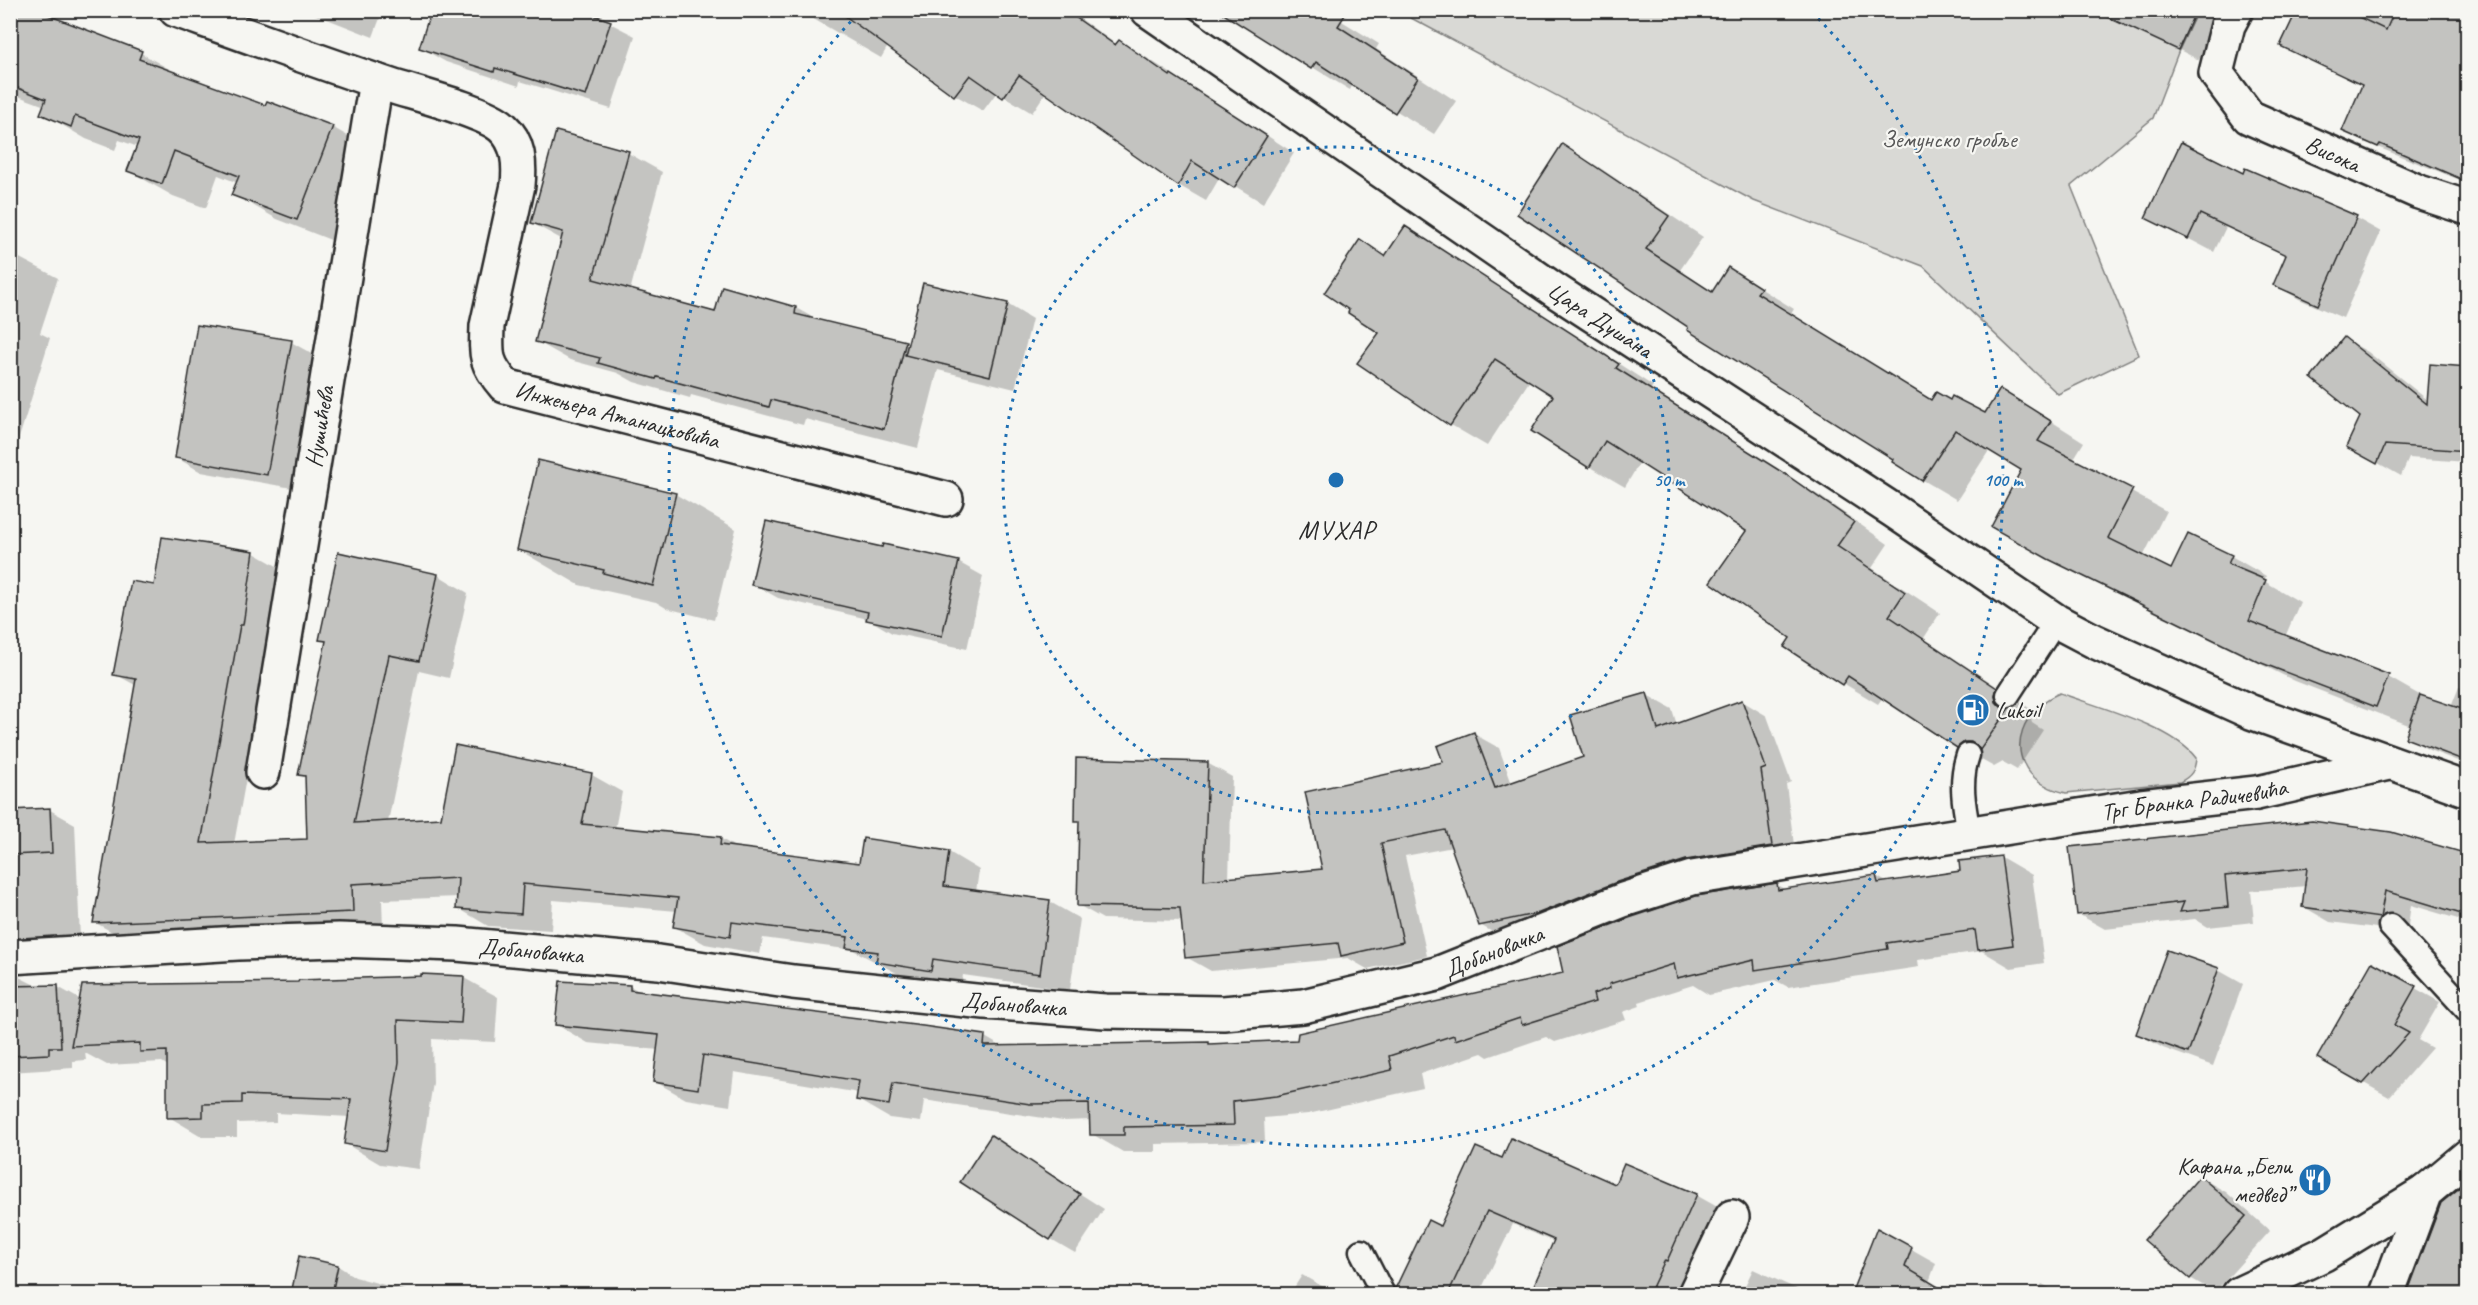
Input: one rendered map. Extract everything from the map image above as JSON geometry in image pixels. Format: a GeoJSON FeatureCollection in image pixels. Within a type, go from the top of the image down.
{"type":"FeatureCollection","features":[{"type":"Feature","properties":{"kind":"street","name":"Инжењера Атанацковића"},"geometry":{"type":"LineString","coordinates":[[176,10],[484,117],[502,127],[516,145],[520,164],[518,185],[488,326],[486,350],[490,369],[506,386],[946,499]]}},
{"type":"Feature","properties":{"kind":"street","name":"Цара Душана"},"geometry":{"type":"LineString","coordinates":[[1148,10],[1556,291],[1894,511],[2056,621]]}},
{"type":"Feature","properties":{"kind":"street","name":"Висока"},"geometry":{"type":"LineString","coordinates":[[2236,10],[2228,25],[2216,73],[2249,117],[2419,192],[2468,208]]}},
{"type":"Feature","properties":{"kind":"street","name":"Нушићева"},"geometry":{"type":"LineString","coordinates":[[263,772],[376,81]]}},
{"type":"Feature","properties":{"kind":"street"},"geometry":{"type":"LineString","coordinates":[[2056,621],[2094,641],[2251,712],[2468,790]]}},
{"type":"Feature","properties":{"kind":"street","name":"Трг Бранка Радичевића"},"geometry":{"type":"LineString","coordinates":[[1983,830],[2141,806],[2257,793],[2389,763]]}},
{"type":"Feature","properties":{"kind":"street","name":"Добановачка"},"geometry":{"type":"LineString","coordinates":[[10,957],[238,943],[328,940],[457,944],[658,962],[793,982],[985,1002],[1105,1011],[1222,1013],[1303,1006],[1437,974],[1623,900],[1692,878],[1983,830]]}},
{"type":"Feature","properties":{"kind":"street"},"geometry":{"type":"LineString","coordinates":[[2239,1294],[2324,1254],[2425,1192],[2468,1156]]}},
{"type":"Feature","properties":{"kind":"street"},"geometry":{"type":"LineString","coordinates":[[2387,1294],[2425,1192]]}},
{"type":"Feature","properties":{"kind":"street"},"geometry":{"type":"LineString","coordinates":[[1695,1294],[1731,1217]]}},
{"type":"Feature","properties":{"kind":"lane"},"geometry":{"type":"LineString","coordinates":[[2008,695],[2056,621]]}},
{"type":"Feature","properties":{"kind":"lane"},"geometry":{"type":"LineString","coordinates":[[1968,755],[1962,772],[1962,783],[1983,830]]}},
{"type":"Feature","properties":{"kind":"lane"},"geometry":{"type":"LineString","coordinates":[[2390,926],[2468,1011]]}},
{"type":"Feature","properties":{"kind":"lane"},"geometry":{"type":"LineString","coordinates":[[1361,1251],[1383,1294]]}},
{"type":"Feature","properties":{"kind":"green space","name":"Земунско гробље"},"geometry":{"type":"Polygon","coordinates":[[[1398,11],[2197,11],[2179,50],[2153,118],[2071,186],[2139,355],[2058,394],[1923,266],[1754,201],[1398,11]]]}},
{"type":"Feature","properties":{"kind":"green space"},"geometry":{"type":"Polygon","coordinates":[[[2060,693],[2113,711],[2170,736],[2196,758],[2192,773],[2180,782],[2066,793],[2043,784],[2026,768],[2021,756],[2022,730],[2037,708],[2060,693]]]}},
{"type":"Feature","properties":{"kind":"building"},"geometry":{"type":"Polygon","coordinates":[[[10,10],[35,10],[142,51],[139,59],[265,105],[267,101],[333,126],[297,220],[231,195],[239,176],[174,151],[162,184],[127,171],[139,140],[75,116],[71,127],[40,114],[46,99],[10,85],[10,10]]]}},
{"type":"Feature","properties":{"kind":"building"},"geometry":{"type":"Polygon","coordinates":[[[431,10],[579,10],[611,21],[586,96],[495,68],[494,72],[419,48],[431,10]]]}},
{"type":"Feature","properties":{"kind":"building"},"geometry":{"type":"Polygon","coordinates":[[[837,10],[1065,10],[1115,45],[1119,40],[1170,76],[1171,74],[1267,136],[1234,188],[1192,161],[1178,186],[1019,75],[1003,98],[970,75],[954,96],[837,10]]]}},
{"type":"Feature","properties":{"kind":"building"},"geometry":{"type":"Polygon","coordinates":[[[1217,10],[1348,10],[1338,26],[1418,78],[1395,113],[1316,62],[1311,69],[1217,10]]]}},
{"type":"Feature","properties":{"kind":"building"},"geometry":{"type":"Polygon","coordinates":[[[2092,10],[2196,10],[2178,50],[2092,10]]]}},
{"type":"Feature","properties":{"kind":"building"},"geometry":{"type":"Polygon","coordinates":[[[2297,10],[2344,10],[2386,30],[2395,10],[2468,10],[2468,182],[2380,144],[2378,147],[2342,131],[2362,85],[2280,46],[2297,10]]]}},
{"type":"Feature","properties":{"kind":"building"},"geometry":{"type":"Polygon","coordinates":[[[556,131],[629,151],[593,279],[715,312],[722,286],[796,307],[795,314],[906,341],[884,429],[771,400],[769,407],[657,377],[656,379],[598,363],[600,358],[535,342],[563,232],[531,223],[556,131]]]}},
{"type":"Feature","properties":{"kind":"building"},"geometry":{"type":"Polygon","coordinates":[[[2181,142],[2243,173],[2245,168],[2357,216],[2318,305],[2273,285],[2286,255],[2200,214],[2188,239],[2145,218],[2181,142]]]}},
{"type":"Feature","properties":{"kind":"building"},"geometry":{"type":"Polygon","coordinates":[[[1562,144],[1669,216],[1646,249],[1712,292],[1728,267],[1761,288],[1757,293],[1931,400],[1936,392],[1950,400],[1952,396],[1985,413],[2000,389],[2051,421],[2038,441],[2133,489],[2108,538],[2171,569],[2188,534],[2232,555],[2228,564],[2266,580],[2249,621],[2389,675],[2376,707],[2259,662],[2048,559],[1991,527],[2021,470],[1955,430],[1922,481],[1892,462],[1893,459],[1687,330],[1688,327],[1517,214],[1562,144]]]}},
{"type":"Feature","properties":{"kind":"building"},"geometry":{"type":"Polygon","coordinates":[[[1405,226],[1619,364],[1616,368],[1785,474],[1854,522],[1837,546],[1905,592],[1889,616],[1997,688],[1996,702],[2001,707],[2009,708],[1980,750],[1971,742],[1964,742],[1957,748],[1848,676],[1842,685],[1784,647],[1790,638],[1710,582],[1746,531],[1605,441],[1589,468],[1531,431],[1553,396],[1495,359],[1450,426],[1357,363],[1379,333],[1348,313],[1349,310],[1324,293],[1360,239],[1385,256],[1405,226]]]}},
{"type":"Feature","properties":{"kind":"building"},"geometry":{"type":"Polygon","coordinates":[[[923,283],[1008,303],[990,376],[905,355],[923,283]]]}},
{"type":"Feature","properties":{"kind":"building"},"geometry":{"type":"Polygon","coordinates":[[[197,325],[292,340],[267,475],[175,458],[197,325]]]}},
{"type":"Feature","properties":{"kind":"building"},"geometry":{"type":"Polygon","coordinates":[[[2344,337],[2427,404],[2430,364],[2468,367],[2468,451],[2385,445],[2377,464],[2346,447],[2360,417],[2311,378],[2344,337]]]}},
{"type":"Feature","properties":{"kind":"building"},"geometry":{"type":"Polygon","coordinates":[[[538,460],[676,493],[653,586],[603,573],[604,570],[517,550],[538,460]]]}},
{"type":"Feature","properties":{"kind":"building"},"geometry":{"type":"Polygon","coordinates":[[[766,521],[882,547],[883,544],[959,561],[942,636],[866,620],[868,612],[751,585],[766,521]]]}},
{"type":"Feature","properties":{"kind":"building"},"geometry":{"type":"Polygon","coordinates":[[[162,537],[254,551],[243,625],[240,625],[201,843],[307,839],[305,776],[298,775],[326,641],[319,640],[338,552],[438,574],[419,661],[389,655],[354,823],[441,818],[455,745],[592,773],[582,824],[721,837],[720,845],[859,863],[863,838],[949,851],[944,886],[1050,900],[1040,974],[933,959],[931,971],[876,962],[878,952],[846,948],[848,937],[732,922],[730,937],[673,927],[678,898],[523,884],[521,914],[456,909],[458,878],[352,884],[353,912],[93,923],[136,679],[113,675],[131,581],[154,585],[162,537]]]}},
{"type":"Feature","properties":{"kind":"building"},"geometry":{"type":"Polygon","coordinates":[[[1647,693],[1658,730],[1742,700],[1766,768],[1761,770],[1772,846],[1686,860],[1617,882],[1539,913],[1479,926],[1445,830],[1381,843],[1403,942],[1341,956],[1338,943],[1185,958],[1180,908],[1077,906],[1079,821],[1075,821],[1076,758],[1208,762],[1204,880],[1322,869],[1305,792],[1443,762],[1437,746],[1474,732],[1495,788],[1583,757],[1570,715],[1647,693]]]}},
{"type":"Feature","properties":{"kind":"building"},"geometry":{"type":"Polygon","coordinates":[[[2420,695],[2468,711],[2468,762],[2405,738],[2420,695]]]}},
{"type":"Feature","properties":{"kind":"building"},"geometry":{"type":"Polygon","coordinates":[[[50,808],[52,853],[10,855],[10,810],[50,808]]]}},
{"type":"Feature","properties":{"kind":"building"},"geometry":{"type":"Polygon","coordinates":[[[2312,821],[2391,832],[2468,854],[2468,916],[2385,891],[2380,918],[2302,907],[2307,868],[2225,876],[2228,907],[2180,912],[2184,902],[2077,915],[2069,847],[2312,821]]]}},
{"type":"Feature","properties":{"kind":"building"},"geometry":{"type":"Polygon","coordinates":[[[2001,856],[2013,945],[1978,950],[1975,930],[1887,943],[1888,949],[1755,970],[1754,960],[1677,978],[1674,964],[1609,984],[1610,988],[1593,994],[1595,1002],[1522,1025],[1520,1018],[1455,1040],[1454,1035],[1389,1056],[1392,1070],[1276,1096],[1233,1101],[1234,1125],[1124,1127],[1124,1135],[1090,1135],[1089,1103],[1030,1104],[893,1083],[889,1105],[856,1100],[859,1081],[703,1055],[698,1089],[653,1082],[659,1035],[555,1025],[560,981],[630,985],[630,990],[985,1035],[984,1046],[1209,1042],[1209,1044],[1297,1040],[1298,1033],[1563,973],[1557,946],[1629,918],[1696,896],[1777,883],[1778,890],[1876,875],[1878,883],[1960,871],[1959,861],[2001,856]]]}},
{"type":"Feature","properties":{"kind":"building"},"geometry":{"type":"Polygon","coordinates":[[[2167,950],[2219,968],[2188,1053],[2136,1034],[2167,950]]]}},
{"type":"Feature","properties":{"kind":"building"},"geometry":{"type":"Polygon","coordinates":[[[2372,962],[2416,986],[2394,1025],[2409,1033],[2363,1084],[2317,1058],[2372,962]]]}},
{"type":"Feature","properties":{"kind":"building"},"geometry":{"type":"Polygon","coordinates":[[[421,974],[464,976],[461,1023],[398,1020],[399,1062],[385,1151],[344,1144],[351,1099],[242,1095],[242,1103],[203,1104],[203,1117],[167,1118],[167,1051],[140,1052],[140,1043],[71,1046],[82,985],[298,982],[299,980],[421,976],[421,974]]]}},
{"type":"Feature","properties":{"kind":"building"},"geometry":{"type":"Polygon","coordinates":[[[58,985],[61,1047],[49,1047],[49,1054],[10,1056],[10,986],[58,985]]]}},
{"type":"Feature","properties":{"kind":"building"},"geometry":{"type":"Polygon","coordinates":[[[991,1135],[1080,1194],[1050,1240],[960,1182],[991,1135]]]}},
{"type":"Feature","properties":{"kind":"building"},"geometry":{"type":"Polygon","coordinates":[[[1511,1138],[1615,1184],[1624,1163],[1697,1194],[1667,1261],[1665,1260],[1649,1294],[1530,1294],[1554,1240],[1487,1211],[1448,1294],[1396,1294],[1395,1289],[1428,1220],[1440,1226],[1476,1147],[1502,1158],[1511,1138]]]}},
{"type":"Feature","properties":{"kind":"building"},"geometry":{"type":"Polygon","coordinates":[[[2200,1176],[2246,1216],[2190,1279],[2144,1240],[2200,1176]]]}},
{"type":"Feature","properties":{"kind":"building"},"geometry":{"type":"Polygon","coordinates":[[[2468,1181],[2468,1294],[2407,1294],[2441,1203],[2468,1181]]]}},
{"type":"Feature","properties":{"kind":"building"},"geometry":{"type":"Polygon","coordinates":[[[1877,1228],[1912,1247],[1905,1267],[1950,1294],[1851,1294],[1877,1228]]]}},
{"type":"Feature","properties":{"kind":"building"},"geometry":{"type":"Polygon","coordinates":[[[299,1256],[338,1265],[332,1294],[291,1294],[299,1256]]]}},
{"type":"Feature","properties":{"kind":"place","name":"Lukoil"},"geometry":{"type":"Point","coordinates":[1973,710]}},
{"type":"Feature","properties":{"kind":"place","name":"Кафана „Бели медвед”"},"geometry":{"type":"Point","coordinates":[2315,1180]}},
{"type":"Feature","properties":{"kind":"district","name":"МУХАР"},"geometry":{"type":"Point","coordinates":[1337,530]}}]}
